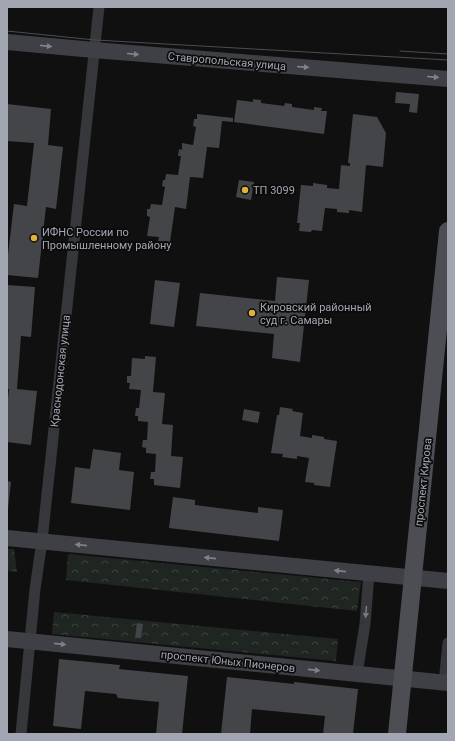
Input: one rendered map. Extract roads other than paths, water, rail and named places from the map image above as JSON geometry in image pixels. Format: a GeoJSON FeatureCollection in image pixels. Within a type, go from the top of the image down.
{"type":"FeatureCollection","features":[{"type":"Feature","properties":{"kind":"main road","name":"проспект Кирова"},"geometry":{"type":"LineString","coordinates":[[397,734],[448,231]]}},
{"type":"Feature","properties":{"kind":"street","name":"Краснодонская улица"},"geometry":{"type":"LineString","coordinates":[[21,734],[35,589],[42,541],[99,7]]}},
{"type":"Feature","properties":{"kind":"street","name":"Ставропольская улица"},"geometry":{"type":"LineString","coordinates":[[7,42],[448,79]]}},
{"type":"Feature","properties":{"kind":"street"},"geometry":{"type":"LineString","coordinates":[[7,538],[448,581]]}},
{"type":"Feature","properties":{"kind":"street"},"geometry":{"type":"LineString","coordinates":[[357,674],[365,624],[369,573]]}},
{"type":"Feature","properties":{"kind":"street","name":"проспект Юных Пионеров"},"geometry":{"type":"LineString","coordinates":[[7,639],[446,683]]}},
{"type":"Feature","properties":{"kind":"street"},"geometry":{"type":"LineString","coordinates":[[446,683],[448,644]]}},
{"type":"Feature","properties":{"kind":"tram line"},"geometry":{"type":"LineString","coordinates":[[7,31],[95,40],[448,60]]}},
{"type":"Feature","properties":{"kind":"tram line"},"geometry":{"type":"LineString","coordinates":[[400,51],[448,54]]}},
{"type":"Feature","properties":{"kind":"place","name":"ТП 3099"},"geometry":{"type":"Point","coordinates":[245,190]}},
{"type":"Feature","properties":{"kind":"place","name":"ИФНС России по Промышленному району"},"geometry":{"type":"Point","coordinates":[34,238]}},
{"type":"Feature","properties":{"kind":"place","name":"Кировский районный суд г. Самары"},"geometry":{"type":"Point","coordinates":[252,313]}}]}
